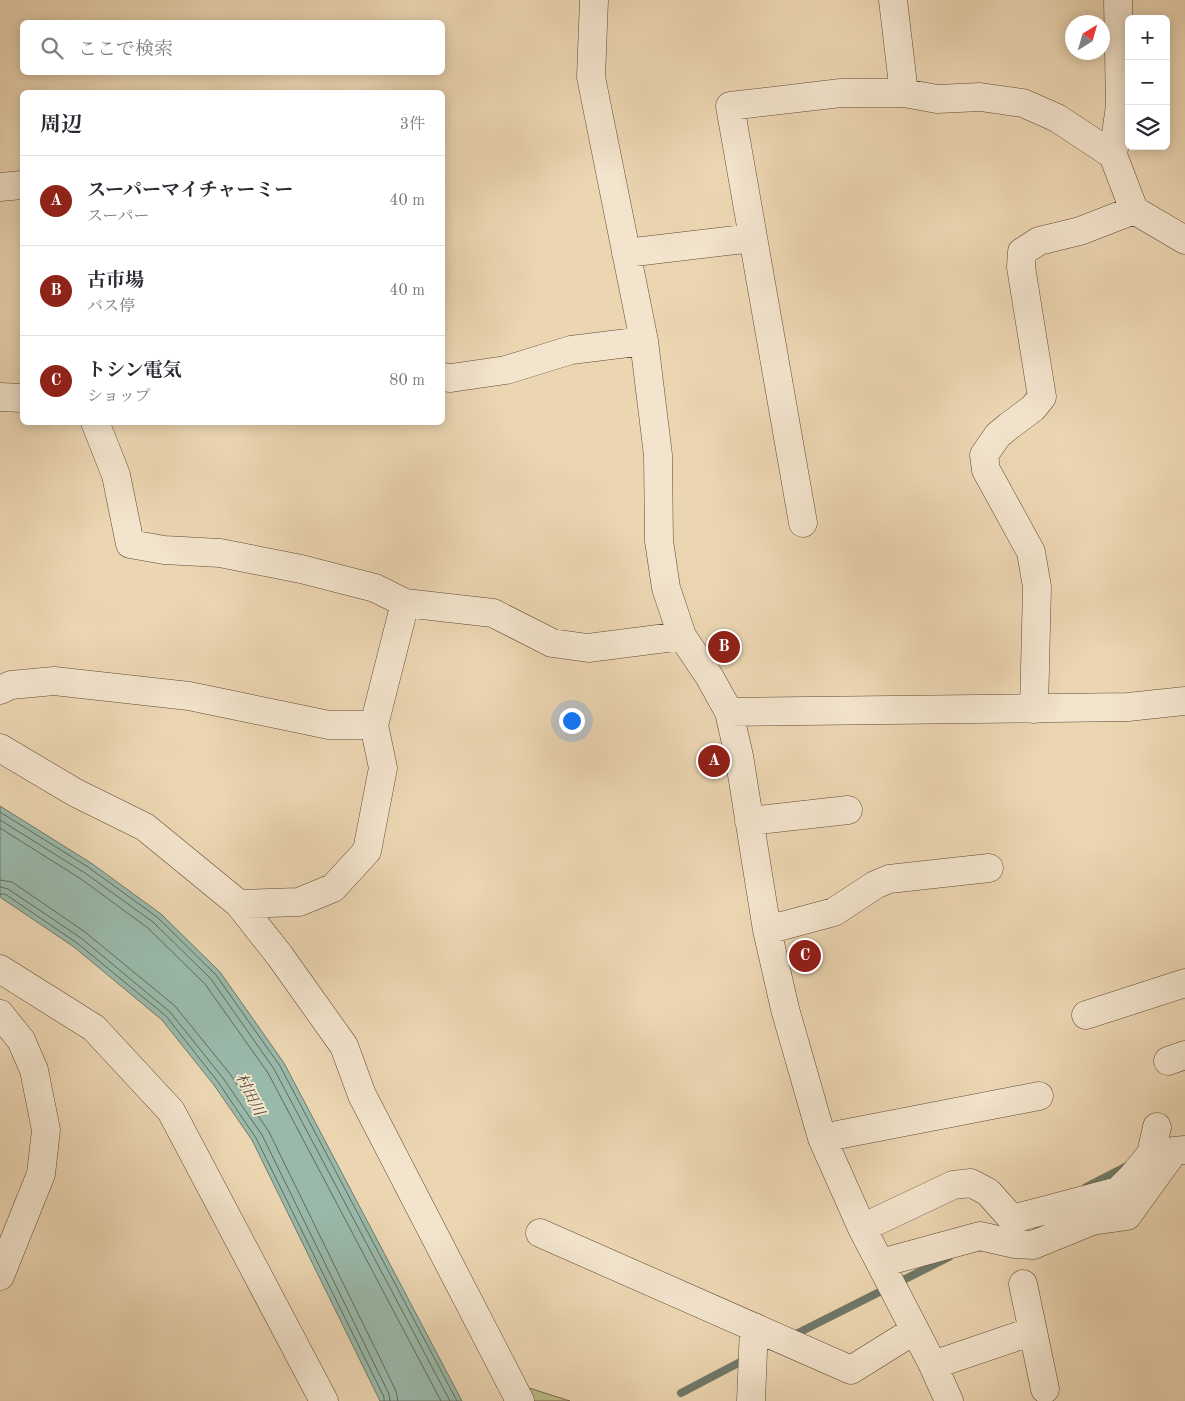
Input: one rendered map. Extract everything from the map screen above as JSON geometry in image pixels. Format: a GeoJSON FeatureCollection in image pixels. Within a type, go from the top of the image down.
{"type":"FeatureCollection","features":[{"type":"Feature","properties":{"kind":"street"},"geometry":{"type":"LineString","coordinates":[[893,0],[904,93]]}},
{"type":"Feature","properties":{"kind":"street"},"geometry":{"type":"LineString","coordinates":[[1118,0],[1120,106],[1113,154],[1134,210],[1185,240]]}},
{"type":"Feature","properties":{"kind":"street"},"geometry":{"type":"LineString","coordinates":[[599,1],[591,77],[644,341],[658,455],[659,541],[666,588],[682,636],[709,676],[729,712],[739,756],[767,930],[785,1009],[822,1138],[862,1228],[915,1330],[949,1401]]}},
{"type":"Feature","properties":{"kind":"street"},"geometry":{"type":"LineString","coordinates":[[803,523],[730,106],[841,93],[904,93],[937,99],[980,97],[1023,103],[1057,118],[1113,154]]}},
{"type":"Feature","properties":{"kind":"street"},"geometry":{"type":"LineString","coordinates":[[0,187],[20,185]]}},
{"type":"Feature","properties":{"kind":"street"},"geometry":{"type":"LineString","coordinates":[[1034,709],[1037,587],[1031,552],[986,470],[984,455],[998,435],[1033,408],[1042,396],[1021,267],[1022,252],[1039,241],[1080,231],[1134,210]]}},
{"type":"Feature","properties":{"kind":"street"},"geometry":{"type":"LineString","coordinates":[[626,252],[754,238]]}},
{"type":"Feature","properties":{"kind":"street"},"geometry":{"type":"LineString","coordinates":[[445,377],[506,370],[571,350],[644,341]]}},
{"type":"Feature","properties":{"kind":"street"},"geometry":{"type":"LineString","coordinates":[[0,397],[20,398]]}},
{"type":"Feature","properties":{"kind":"street"},"geometry":{"type":"LineString","coordinates":[[96,425],[116,475],[130,544],[164,550],[220,553],[300,569],[375,588],[405,603],[493,613],[552,644],[588,648],[682,636]]}},
{"type":"Feature","properties":{"kind":"street"},"geometry":{"type":"LineString","coordinates":[[239,904],[299,902],[333,888],[367,851],[383,768],[374,725],[405,603]]}},
{"type":"Feature","properties":{"kind":"street"},"geometry":{"type":"LineString","coordinates":[[0,690],[11,685],[54,681],[189,696],[329,725],[374,725]]}},
{"type":"Feature","properties":{"kind":"street"},"geometry":{"type":"LineString","coordinates":[[729,712],[1128,707],[1185,701]]}},
{"type":"Feature","properties":{"kind":"street"},"geometry":{"type":"LineString","coordinates":[[0,748],[76,793],[146,827],[239,904],[280,956],[344,1046],[362,1095],[520,1401]]}},
{"type":"Feature","properties":{"kind":"street"},"geometry":{"type":"LineString","coordinates":[[749,821],[848,810]]}},
{"type":"Feature","properties":{"kind":"street"},"geometry":{"type":"LineString","coordinates":[[767,930],[834,912],[875,885],[889,880],[988,868]]}},
{"type":"Feature","properties":{"kind":"street"},"geometry":{"type":"LineString","coordinates":[[0,969],[94,1028],[171,1111],[324,1401]]}},
{"type":"Feature","properties":{"kind":"street"},"geometry":{"type":"LineString","coordinates":[[1086,1015],[1185,983]]}},
{"type":"Feature","properties":{"kind":"street"},"geometry":{"type":"LineString","coordinates":[[0,1014],[21,1040],[34,1070],[46,1130],[41,1174],[0,1276]]}},
{"type":"Feature","properties":{"kind":"street"},"geometry":{"type":"LineString","coordinates":[[822,1138],[1039,1096]]}},
{"type":"Feature","properties":{"kind":"street"},"geometry":{"type":"LineString","coordinates":[[862,1228],[953,1185],[971,1183],[988,1192],[1012,1219],[1118,1191],[1132,1178],[1151,1154],[1157,1127]]}},
{"type":"Feature","properties":{"kind":"street"},"geometry":{"type":"LineString","coordinates":[[881,1263],[980,1236],[1015,1244],[1033,1245],[1092,1221],[1127,1216],[1174,1152],[1185,1150]]}},
{"type":"Feature","properties":{"kind":"street"},"geometry":{"type":"LineString","coordinates":[[540,1233],[851,1370],[915,1330]]}},
{"type":"Feature","properties":{"kind":"street"},"geometry":{"type":"LineString","coordinates":[[1023,1284],[1045,1389]]}},
{"type":"Feature","properties":{"kind":"street"},"geometry":{"type":"LineString","coordinates":[[750,1401],[754,1328]]}},
{"type":"Feature","properties":{"kind":"street"},"geometry":{"type":"LineString","coordinates":[[932,1365],[1033,1331]]}},
{"type":"Feature","properties":{"kind":"shaded area"},"geometry":{"type":"Polygon","coordinates":[[[510,1382],[570,1401],[520,1401],[510,1382]]]}},
{"type":"Feature","properties":{"kind":"water","name":"村田川"},"geometry":{"type":"Polygon","coordinates":[[[0,806],[91,863],[161,914],[220,972],[284,1063],[462,1401],[380,1401],[252,1140],[214,1085],[162,1020],[74,947],[0,897],[0,806]]]}},
{"type":"Feature","properties":{"kind":"waterway"},"geometry":{"type":"LineString","coordinates":[[1086,1187],[1127,1166]]}},
{"type":"Feature","properties":{"kind":"waterway"},"geometry":{"type":"LineString","coordinates":[[792,1336],[949,1257]]}},
{"type":"Feature","properties":{"kind":"waterway"},"geometry":{"type":"LineString","coordinates":[[681,1393],[746,1359]]}},
{"type":"Feature","properties":{"kind":"place","name":"古市場"},"geometry":{"type":"Point","coordinates":[724,647]}},
{"type":"Feature","properties":{"kind":"place","name":"スーパーマイチャーミー"},"geometry":{"type":"Point","coordinates":[714,761]}},
{"type":"Feature","properties":{"kind":"place","name":"トシン電気"},"geometry":{"type":"Point","coordinates":[805,956]}}]}
